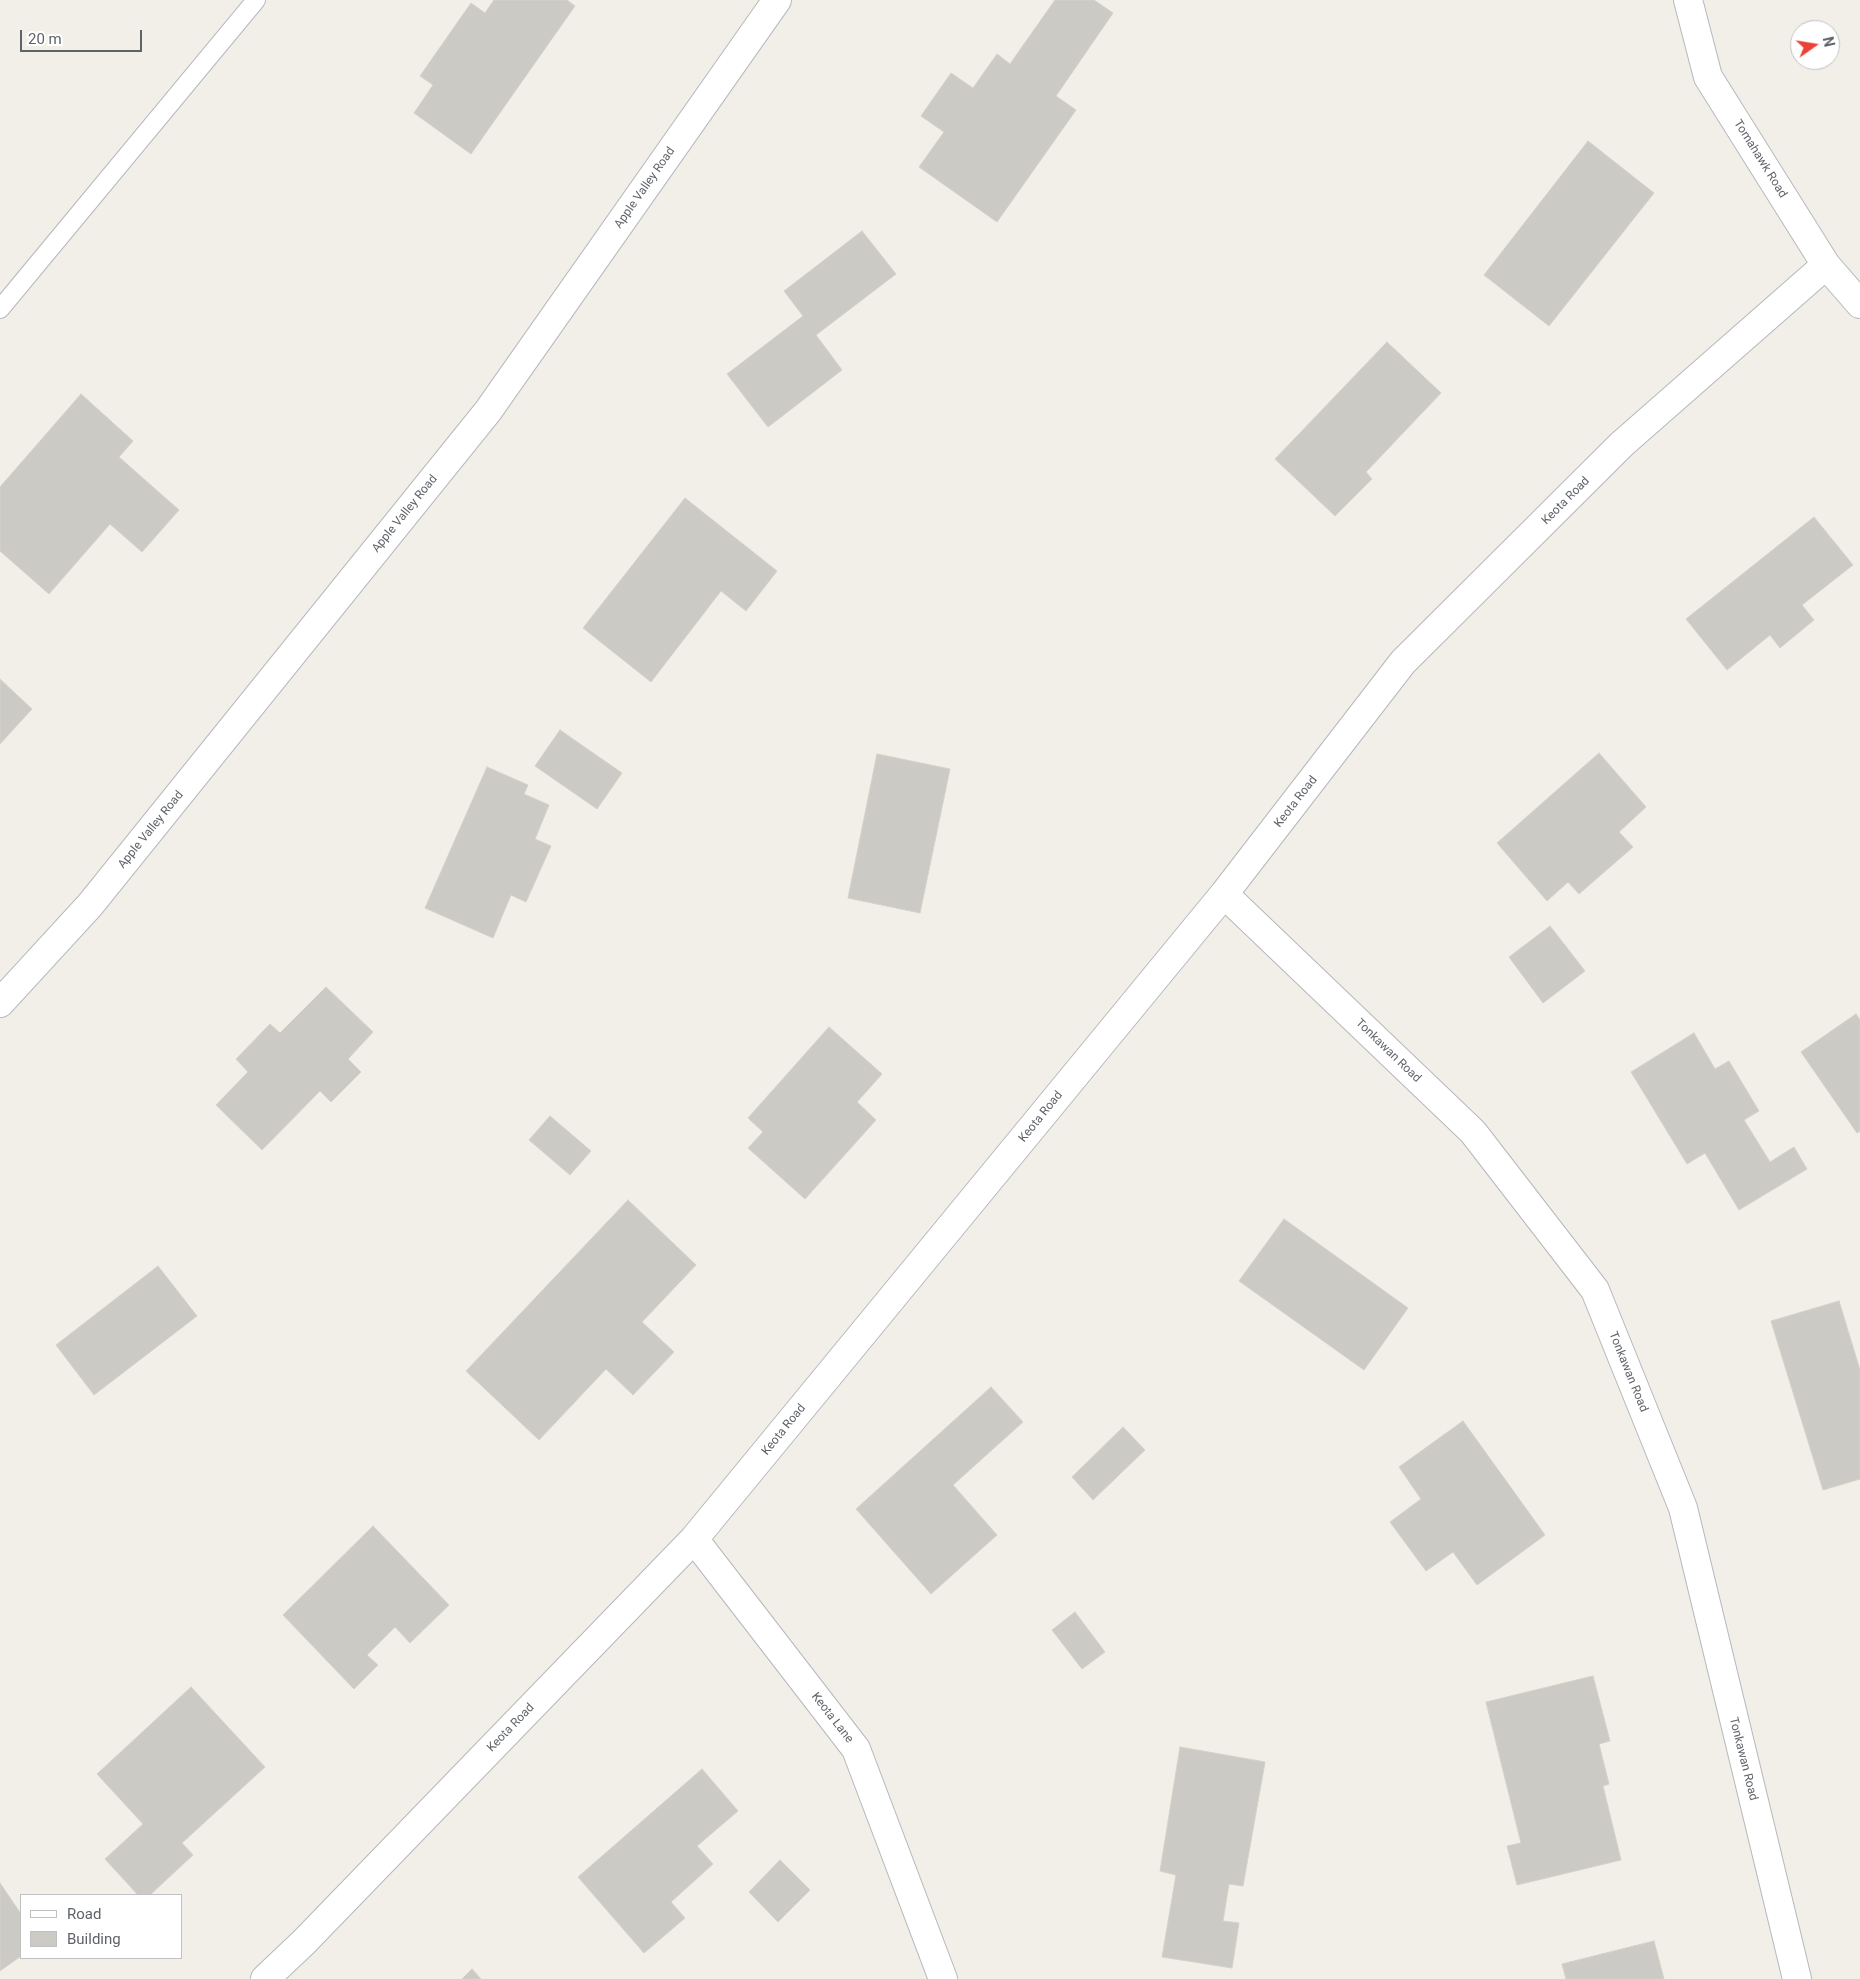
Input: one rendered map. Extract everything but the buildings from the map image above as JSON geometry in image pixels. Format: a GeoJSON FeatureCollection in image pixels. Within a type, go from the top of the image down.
{"type":"FeatureCollection","features":[{"type":"Feature","properties":{"kind":"street","name":"Apple Valley Road"},"geometry":{"type":"LineString","coordinates":[[0,1003],[90,905],[488,412],[777,0]]}},
{"type":"Feature","properties":{"kind":"street","name":"Tomahawk Road"},"geometry":{"type":"LineString","coordinates":[[1688,0],[1708,78],[1826,265],[1860,304]]}},
{"type":"Feature","properties":{"kind":"street","name":"Keota Road"},"geometry":{"type":"LineString","coordinates":[[264,1979],[311,1935],[694,1539],[1224,894],[1403,662],[1622,444],[1826,265]]}},
{"type":"Feature","properties":{"kind":"street","name":"Tonkawan Road"},"geometry":{"type":"LineString","coordinates":[[1224,894],[1472,1132],[1595,1290],[1683,1508],[1797,1979]]}},
{"type":"Feature","properties":{"kind":"street","name":"Keota Lane"},"geometry":{"type":"LineString","coordinates":[[694,1539],[856,1749],[942,1979]]}},
{"type":"Feature","properties":{"kind":"lane"},"geometry":{"type":"LineString","coordinates":[[0,309],[256,0]]}}]}
